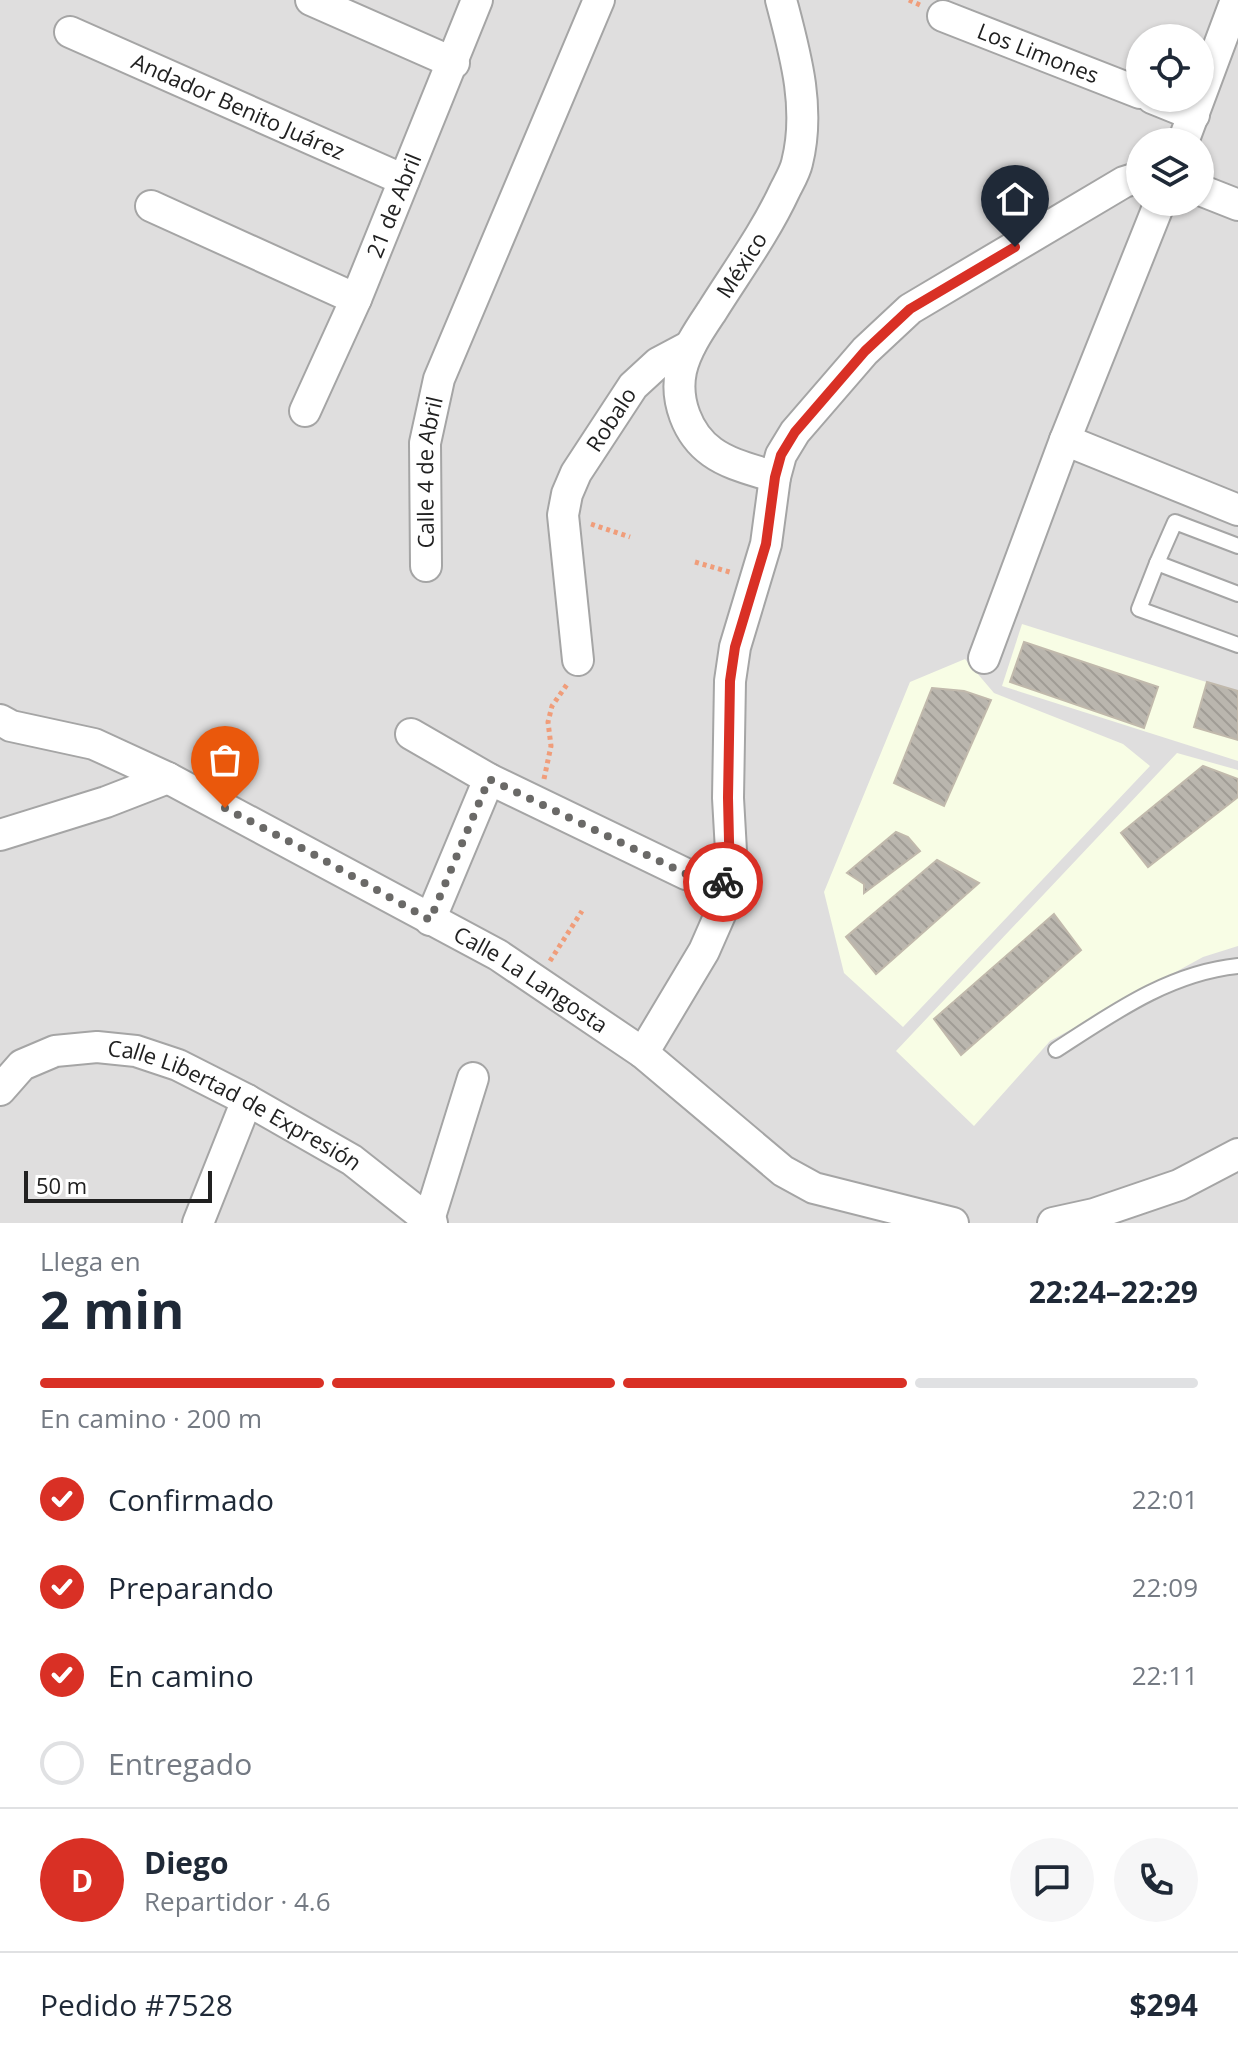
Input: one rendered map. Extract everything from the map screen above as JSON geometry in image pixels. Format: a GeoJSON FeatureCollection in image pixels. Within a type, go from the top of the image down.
{"type":"FeatureCollection","features":[{"type":"Feature","properties":{"kind":"street"},"geometry":{"type":"LineString","coordinates":[[311,0],[454,63]]}},
{"type":"Feature","properties":{"kind":"street","name":"21 de Abril"},"geometry":{"type":"LineString","coordinates":[[305,411],[356,299],[477,0]]}},
{"type":"Feature","properties":{"kind":"street","name":"Calle 4 de Abril"},"geometry":{"type":"LineString","coordinates":[[426,566],[425,443],[439,379],[599,0]]}},
{"type":"Feature","properties":{"kind":"street","name":"México"},"geometry":{"type":"LineString","coordinates":[[775,477],[713,452],[700,441],[686,421],[680,397],[681,372],[690,346],[771,219],[797,164],[804,114],[795,53],[781,0]]}},
{"type":"Feature","properties":{"kind":"street"},"geometry":{"type":"LineString","coordinates":[[1169,112],[1189,128],[1236,0]]}},
{"type":"Feature","properties":{"kind":"street","name":"Los Limones"},"geometry":{"type":"LineString","coordinates":[[959,13],[1126,87]]}},
{"type":"Feature","properties":{"kind":"street","name":"Andador Benito Juárez"},"geometry":{"type":"LineString","coordinates":[[70,32],[404,180]]}},
{"type":"Feature","properties":{"kind":"street"},"geometry":{"type":"LineString","coordinates":[[643,1053],[704,951],[726,901],[730,883],[730,681],[735,647],[766,544],[781,455],[795,432],[865,351],[910,309],[1126,181]]}},
{"type":"Feature","properties":{"kind":"street"},"geometry":{"type":"LineString","coordinates":[[1214,196],[1238,205]]}},
{"type":"Feature","properties":{"kind":"street"},"geometry":{"type":"LineString","coordinates":[[151,206],[356,299]]}},
{"type":"Feature","properties":{"kind":"street"},"geometry":{"type":"LineString","coordinates":[[984,658],[1065,440],[1154,216]]}},
{"type":"Feature","properties":{"kind":"street","name":"Robalo"},"geometry":{"type":"LineString","coordinates":[[563,515],[576,473],[633,386],[658,363],[690,346]]}},
{"type":"Feature","properties":{"kind":"street"},"geometry":{"type":"LineString","coordinates":[[1065,440],[1238,510]]}},
{"type":"Feature","properties":{"kind":"street"},"geometry":{"type":"LineString","coordinates":[[563,515],[578,660]]}},
{"type":"Feature","properties":{"kind":"street","name":"Calle La Langosta"},"geometry":{"type":"LineString","coordinates":[[0,720],[11,726],[94,744],[168,778],[498,955],[538,979],[643,1053],[783,1171],[814,1188],[953,1223]]}},
{"type":"Feature","properties":{"kind":"street"},"geometry":{"type":"LineString","coordinates":[[411,734],[489,779],[686,874],[730,883]]}},
{"type":"Feature","properties":{"kind":"street"},"geometry":{"type":"LineString","coordinates":[[0,835],[106,802],[168,778]]}},
{"type":"Feature","properties":{"kind":"street"},"geometry":{"type":"LineString","coordinates":[[430,920],[489,779]]}},
{"type":"Feature","properties":{"kind":"street","name":"Calle Libertad de Expresión"},"geometry":{"type":"LineString","coordinates":[[0,1090],[22,1065],[55,1051],[97,1047],[136,1051],[178,1065],[352,1160],[429,1222]]}},
{"type":"Feature","properties":{"kind":"street"},"geometry":{"type":"LineString","coordinates":[[429,1222],[473,1078]]}},
{"type":"Feature","properties":{"kind":"street"},"geometry":{"type":"LineString","coordinates":[[198,1223],[247,1100]]}},
{"type":"Feature","properties":{"kind":"street"},"geometry":{"type":"LineString","coordinates":[[1053,1223],[1094,1214],[1179,1185],[1238,1154]]}},
{"type":"Feature","properties":{"kind":"lane"},"geometry":{"type":"LineString","coordinates":[[1238,546],[1175,522],[1139,609],[1238,645]]}},
{"type":"Feature","properties":{"kind":"lane"},"geometry":{"type":"LineString","coordinates":[[1157,563],[1238,594]]}},
{"type":"Feature","properties":{"kind":"lane"},"geometry":{"type":"LineString","coordinates":[[1056,1050],[1166,984],[1217,968],[1238,966]]}},
{"type":"Feature","properties":{"kind":"path"},"geometry":{"type":"LineString","coordinates":[[563,515],[630,537]]}},
{"type":"Feature","properties":{"kind":"path"},"geometry":{"type":"LineString","coordinates":[[695,562],[756,580]]}},
{"type":"Feature","properties":{"kind":"path"},"geometry":{"type":"LineString","coordinates":[[537,802],[550,759],[548,722],[552,706],[575,673],[578,660]]}},
{"type":"Feature","properties":{"kind":"path"},"geometry":{"type":"LineString","coordinates":[[538,979],[582,911]]}},
{"type":"Feature","properties":{"kind":"shaded area"},"geometry":{"type":"Polygon","coordinates":[[[0,0],[1238,0],[1238,1223],[0,1223],[0,0]]]}},
{"type":"Feature","properties":{"kind":"shaded area"},"geometry":{"type":"Polygon","coordinates":[[[1022,624],[1238,692],[1238,761],[1002,686],[1022,624]]]}},
{"type":"Feature","properties":{"kind":"shaded area"},"geometry":{"type":"Polygon","coordinates":[[[965,659],[994,693],[1123,744],[1150,766],[903,1027],[844,973],[824,892],[910,682],[965,659]]]}},
{"type":"Feature","properties":{"kind":"shaded area"},"geometry":{"type":"Polygon","coordinates":[[[1177,753],[1238,770],[1238,946],[1203,957],[1050,1041],[974,1126],[896,1051],[1177,753]]]}},
{"type":"Feature","properties":{"kind":"building"},"geometry":{"type":"Polygon","coordinates":[[[1024,642],[1158,687],[1144,728],[1010,682],[1024,642]]]}},
{"type":"Feature","properties":{"kind":"building"},"geometry":{"type":"Polygon","coordinates":[[[1207,682],[1238,691],[1238,740],[1194,727],[1207,682]]]}},
{"type":"Feature","properties":{"kind":"building"},"geometry":{"type":"Polygon","coordinates":[[[932,688],[964,691],[991,700],[944,806],[894,783],[932,688]]]}},
{"type":"Feature","properties":{"kind":"building"},"geometry":{"type":"Polygon","coordinates":[[[1203,766],[1238,779],[1238,797],[1148,867],[1121,833],[1203,766]]]}},
{"type":"Feature","properties":{"kind":"building"},"geometry":{"type":"Polygon","coordinates":[[[896,832],[908,837],[920,851],[864,893],[864,884],[847,873],[896,832]]]}},
{"type":"Feature","properties":{"kind":"building"},"geometry":{"type":"Polygon","coordinates":[[[937,860],[979,883],[876,974],[846,937],[937,860]]]}},
{"type":"Feature","properties":{"kind":"building"},"geometry":{"type":"Polygon","coordinates":[[[1054,914],[1081,950],[961,1055],[934,1019],[1054,914]]]}},
{"type":"Feature","properties":{"kind":"way so far"},"geometry":{"type":"LineString","coordinates":[[225,808],[430,920],[489,779],[686,874],[723,882]]}},
{"type":"Feature","properties":{"kind":"route"},"geometry":{"type":"LineString","coordinates":[[723,882],[730,883],[730,681],[735,647],[766,544],[781,455],[795,432],[865,351],[910,309],[1015,247]]}}]}
